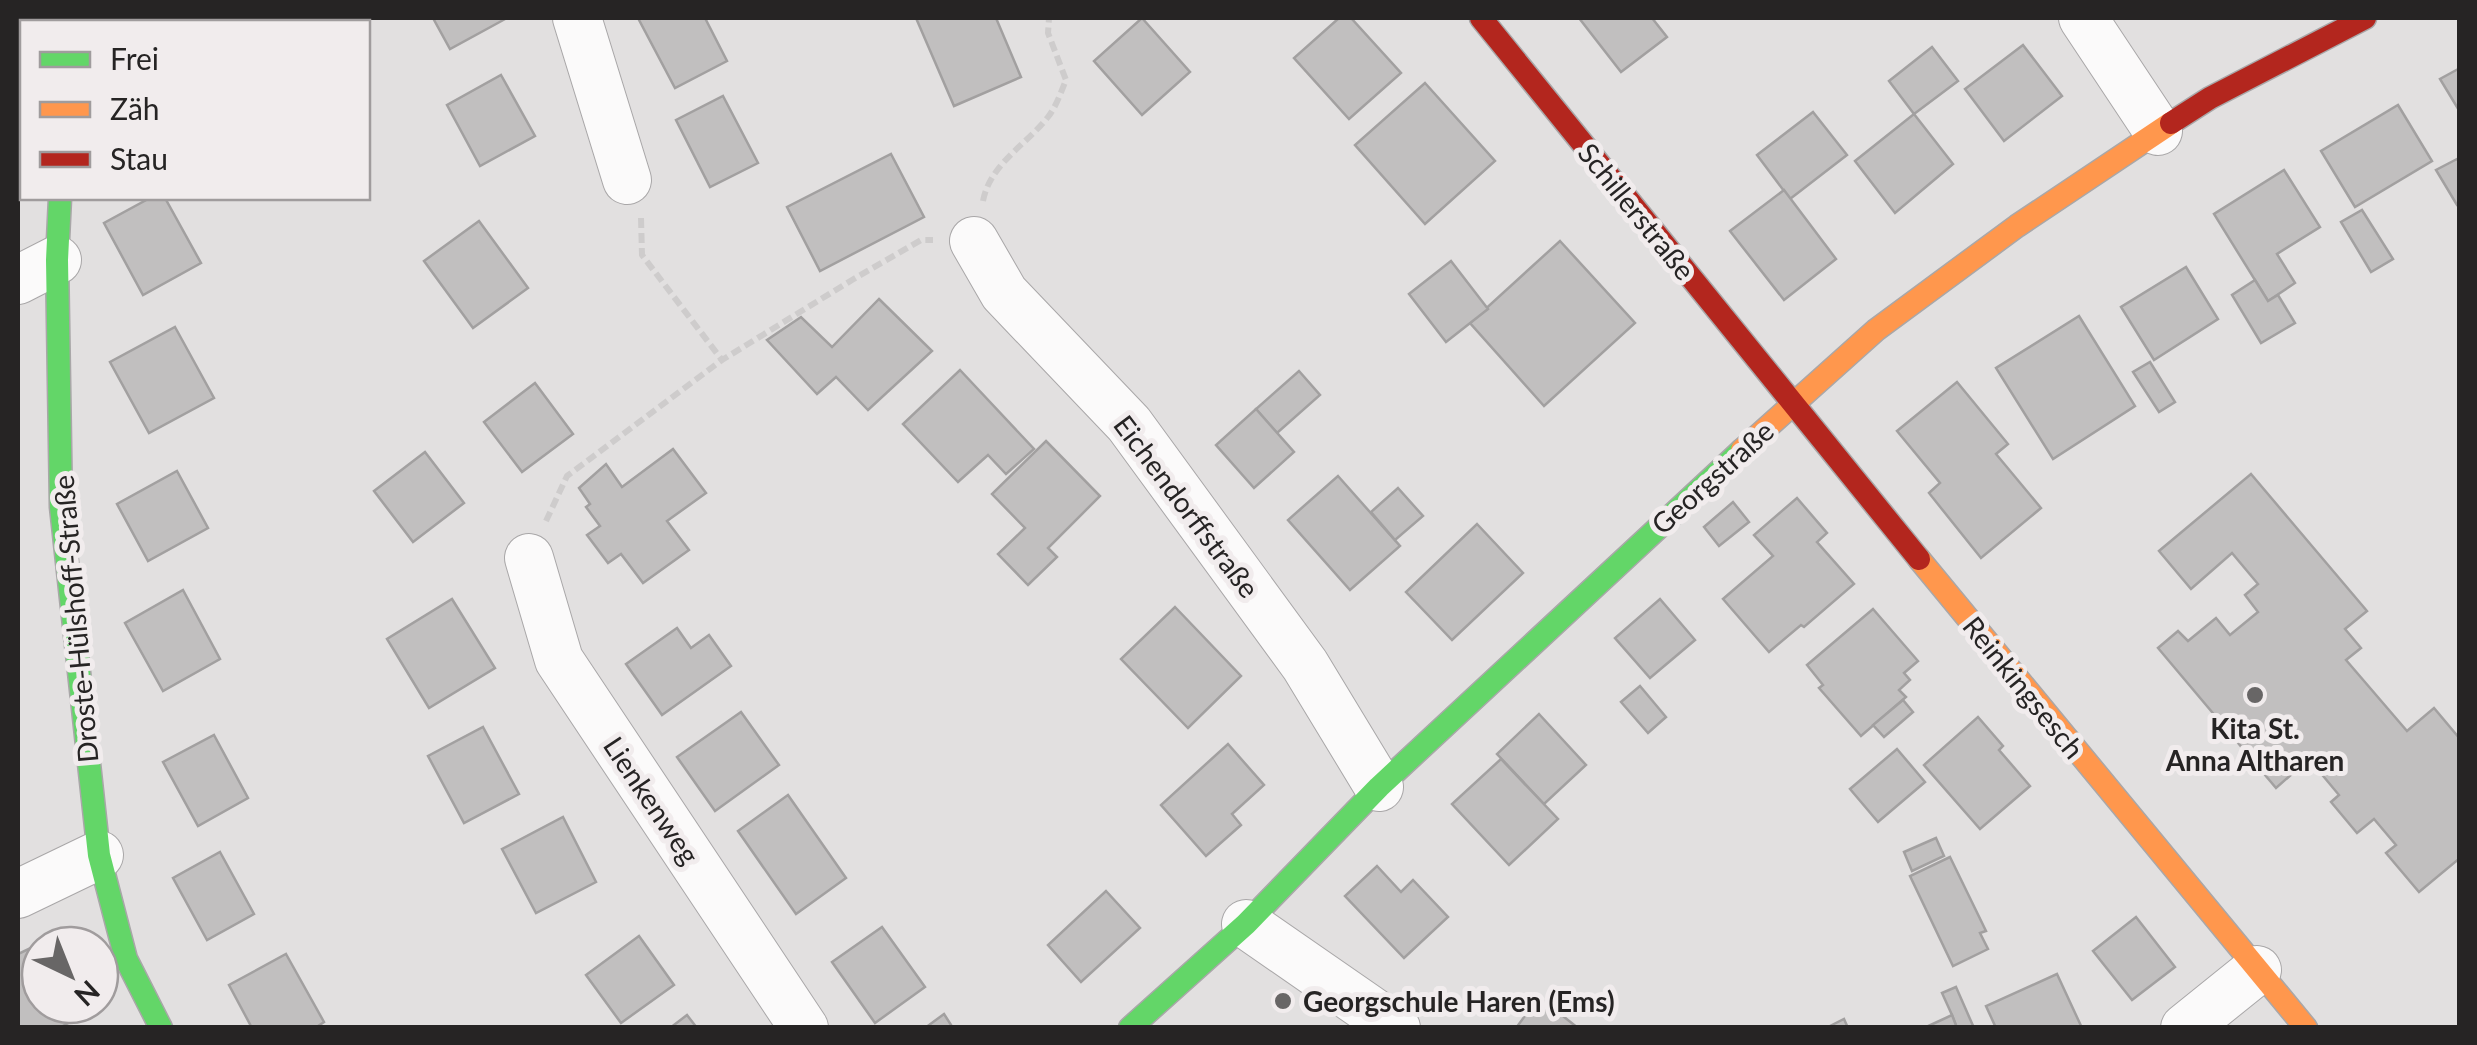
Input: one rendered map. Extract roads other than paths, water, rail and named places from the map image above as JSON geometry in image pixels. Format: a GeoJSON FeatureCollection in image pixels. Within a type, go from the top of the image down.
{"type":"FeatureCollection","features":[{"type":"Feature","properties":{"kind":"street"},"geometry":{"type":"LineString","coordinates":[[577,18],[627,180]]}},
{"type":"Feature","properties":{"kind":"street","name":"Schillerstraße"},"geometry":{"type":"LineString","coordinates":[[1481,18],[1792,404]]}},
{"type":"Feature","properties":{"kind":"street"},"geometry":{"type":"LineString","coordinates":[[2083,18],[2158,131]]}},
{"type":"Feature","properties":{"kind":"street","name":"Georgstraße"},"geometry":{"type":"LineString","coordinates":[[1130,1028],[1246,924],[1379,787],[1792,404],[1892,319],[2017,226],[2158,131],[2210,98],[2366,18]]}},
{"type":"Feature","properties":{"kind":"street","name":"Droste-Hülshoff-Straße"},"geometry":{"type":"LineString","coordinates":[[59,200],[37,270],[99,855],[126,958],[162,1028]]}},
{"type":"Feature","properties":{"kind":"street","name":"Eichendorffstraße"},"geometry":{"type":"LineString","coordinates":[[974,241],[1004,293],[1129,424],[1305,665],[1379,787]]}},
{"type":"Feature","properties":{"kind":"street","name":"Reinkingsesch"},"geometry":{"type":"LineString","coordinates":[[1792,404],[2306,1028]]}},
{"type":"Feature","properties":{"kind":"street","name":"Lienkenweg"},"geometry":{"type":"LineString","coordinates":[[529,558],[559,660],[804,1028]]}},
{"type":"Feature","properties":{"kind":"street"},"geometry":{"type":"LineString","coordinates":[[18,894],[99,855]]}},
{"type":"Feature","properties":{"kind":"street"},"geometry":{"type":"LineString","coordinates":[[1246,924],[1396,1028]]}},
{"type":"Feature","properties":{"kind":"street"},"geometry":{"type":"LineString","coordinates":[[2185,1028],[2256,970]]}},
{"type":"Feature","properties":{"kind":"place","name":"Kita St. Anna Altharen"},"geometry":{"type":"Point","coordinates":[2255,695]}},
{"type":"Feature","properties":{"kind":"place","name":"Georgschule Haren (Ems)"},"geometry":{"type":"Point","coordinates":[1283,1001]}}]}
